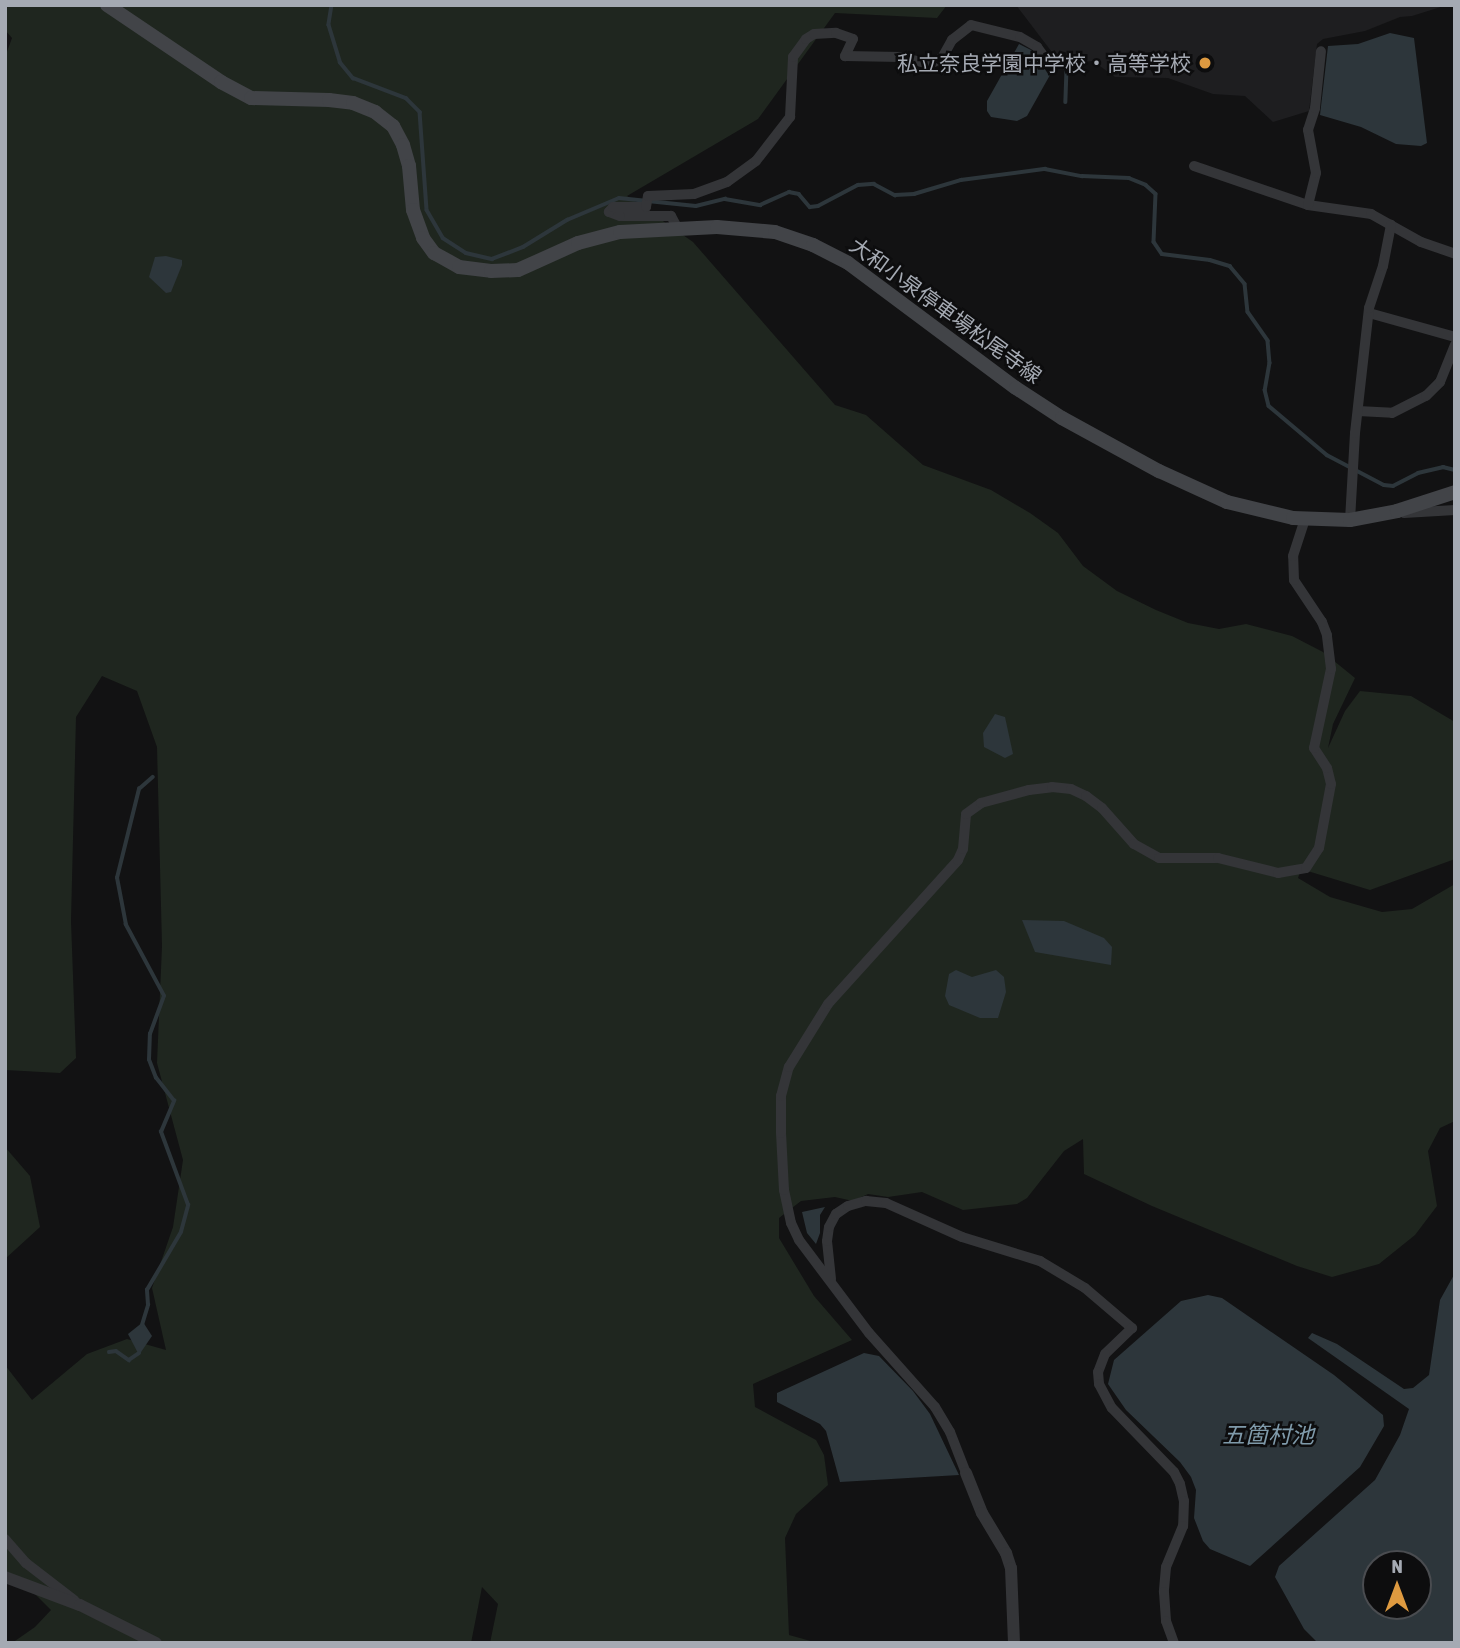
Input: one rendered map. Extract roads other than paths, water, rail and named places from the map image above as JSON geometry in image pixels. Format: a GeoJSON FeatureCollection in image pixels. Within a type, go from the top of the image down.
{"type":"FeatureCollection","features":[{"type":"Feature","properties":{"kind":"main road","name":"大和小泉停車場松尾寺線"},"geometry":{"type":"LineString","coordinates":[[107,5],[221,82],[251,97],[329,100],[353,103],[375,112],[393,126],[403,145],[409,166],[413,210],[423,239],[434,253],[459,267],[491,271],[518,270],[598,236],[620,232],[678,229],[758,230],[813,244],[870,277],[1016,388],[1062,418],[1159,471],[1227,502],[1305,519],[1350,520],[1386,514],[1455,492]]}},
{"type":"Feature","properties":{"kind":"street"},"geometry":{"type":"LineString","coordinates":[[678,229],[671,216],[621,216],[609,212],[613,208],[646,207],[648,196],[694,194],[727,182],[756,161],[790,117],[793,57],[806,38],[814,34],[836,33],[853,39],[845,56],[901,57],[930,64],[942,58],[952,40],[971,25],[1020,37],[1037,47],[1042,54]]}},
{"type":"Feature","properties":{"kind":"street"},"geometry":{"type":"LineString","coordinates":[[1308,205],[1316,173],[1308,135],[1321,51]]}},
{"type":"Feature","properties":{"kind":"street"},"geometry":{"type":"LineString","coordinates":[[1194,166],[1308,205],[1371,214],[1421,242],[1455,254]]}},
{"type":"Feature","properties":{"kind":"street"},"geometry":{"type":"LineString","coordinates":[[1350,520],[1369,313],[1372,292],[1383,266],[1391,225]]}},
{"type":"Feature","properties":{"kind":"street"},"geometry":{"type":"LineString","coordinates":[[1369,313],[1455,337]]}},
{"type":"Feature","properties":{"kind":"street"},"geometry":{"type":"LineString","coordinates":[[1358,411],[1392,413],[1426,396],[1440,382],[1455,345]]}},
{"type":"Feature","properties":{"kind":"street"},"geometry":{"type":"LineString","coordinates":[[1386,514],[1455,510]]}},
{"type":"Feature","properties":{"kind":"street"},"geometry":{"type":"LineString","coordinates":[[1014,1643],[1011,1568],[1006,1553],[982,1513],[950,1432],[935,1407],[869,1333],[799,1240],[786,1208],[781,1145],[784,1081],[795,1053],[828,1004],[958,860],[963,849],[966,814],[972,808],[1029,790],[1071,789],[1086,796],[1101,808],[1134,845],[1159,858],[1218,858],[1290,873],[1306,868],[1313,859],[1324,830],[1331,783],[1327,768],[1314,748],[1330,682],[1331,662],[1322,622],[1294,580],[1293,556],[1305,519]]}},
{"type":"Feature","properties":{"kind":"street"},"geometry":{"type":"LineString","coordinates":[[831,1282],[827,1241],[829,1227],[836,1214],[848,1206],[866,1201],[886,1203],[962,1237],[1040,1261],[1085,1288],[1132,1328],[1105,1354],[1098,1372],[1100,1384],[1112,1408],[1174,1472],[1180,1484],[1183,1526],[1167,1567],[1164,1592],[1166,1621],[1174,1643]]}},
{"type":"Feature","properties":{"kind":"street"},"geometry":{"type":"LineString","coordinates":[[5,1539],[26,1563],[80,1605]]}},
{"type":"Feature","properties":{"kind":"street"},"geometry":{"type":"LineString","coordinates":[[5,1577],[80,1605],[156,1643]]}},
{"type":"Feature","properties":{"kind":"water"},"geometry":{"type":"Polygon","coordinates":[[[1390,33],[1414,38],[1427,143],[1421,146],[1396,144],[1361,127],[1320,115],[1328,46],[1358,44],[1390,33]]]}},
{"type":"Feature","properties":{"kind":"water"},"geometry":{"type":"Polygon","coordinates":[[[1019,44],[1031,50],[1050,75],[1027,116],[1017,121],[991,117],[987,111],[987,101],[1019,44]]]}},
{"type":"Feature","properties":{"kind":"water"},"geometry":{"type":"Polygon","coordinates":[[[166,256],[182,260],[182,265],[171,292],[166,293],[149,277],[155,257],[166,256]]]}},
{"type":"Feature","properties":{"kind":"water"},"geometry":{"type":"Polygon","coordinates":[[[995,714],[1005,717],[1013,754],[1005,758],[984,747],[983,733],[995,714]]]}},
{"type":"Feature","properties":{"kind":"water"},"geometry":{"type":"Polygon","coordinates":[[[1022,920],[1064,921],[1104,938],[1112,947],[1111,965],[1035,952],[1022,920]]]}},
{"type":"Feature","properties":{"kind":"water"},"geometry":{"type":"Polygon","coordinates":[[[956,970],[972,977],[996,970],[1004,977],[1006,992],[998,1018],[980,1018],[949,1005],[945,996],[949,974],[956,970]]]}},
{"type":"Feature","properties":{"kind":"water"},"geometry":{"type":"Polygon","coordinates":[[[825,1207],[820,1215],[820,1233],[816,1244],[807,1233],[802,1212],[825,1207]]]}},
{"type":"Feature","properties":{"kind":"water"},"geometry":{"type":"Polygon","coordinates":[[[1455,1273],[1455,1643],[1316,1641],[1304,1629],[1275,1577],[1279,1566],[1375,1480],[1400,1435],[1409,1409],[1308,1338],[1312,1333],[1337,1344],[1404,1389],[1413,1388],[1429,1375],[1440,1300],[1455,1273]]]}},
{"type":"Feature","properties":{"kind":"water","name":"五箇村池"},"geometry":{"type":"Polygon","coordinates":[[[1208,1295],[1222,1298],[1334,1375],[1383,1415],[1384,1426],[1360,1467],[1250,1566],[1210,1549],[1203,1541],[1194,1518],[1196,1490],[1191,1477],[1180,1462],[1126,1410],[1108,1384],[1114,1360],[1181,1301],[1208,1295]]]}},
{"type":"Feature","properties":{"kind":"water"},"geometry":{"type":"Polygon","coordinates":[[[143,1322],[152,1336],[139,1355],[128,1334],[143,1322]]]}},
{"type":"Feature","properties":{"kind":"water"},"geometry":{"type":"Polygon","coordinates":[[[864,1353],[879,1356],[913,1391],[930,1414],[959,1475],[840,1482],[826,1431],[820,1424],[777,1402],[777,1393],[864,1353]]]}},
{"type":"Feature","properties":{"kind":"waterway"},"geometry":{"type":"LineString","coordinates":[[332,5],[329,25],[340,62],[353,78],[406,98],[420,112],[427,210],[443,238],[466,253],[492,259],[523,247],[567,220],[619,198],[696,206],[725,199],[760,205],[789,192],[799,194],[810,207],[818,206],[858,185],[874,184],[895,195],[914,194],[961,180],[1045,169],[1082,176],[1129,178],[1146,185],[1156,194],[1154,242],[1162,254],[1210,260],[1230,266],[1245,284],[1248,312],[1268,341],[1270,363],[1265,390],[1269,406],[1327,455],[1384,485],[1393,486],[1418,473],[1443,467],[1455,470]]}},
{"type":"Feature","properties":{"kind":"waterway"},"geometry":{"type":"LineString","coordinates":[[1040,61],[1049,55],[1067,69],[1066,102]]}},
{"type":"Feature","properties":{"kind":"waterway"},"geometry":{"type":"LineString","coordinates":[[142,1325],[148,1305],[147,1290],[181,1232],[188,1205],[161,1132],[174,1101],[156,1078],[149,1060],[150,1034],[164,996],[126,925],[117,878],[139,789],[153,777]]}},
{"type":"Feature","properties":{"kind":"waterway"},"geometry":{"type":"LineString","coordinates":[[109,1352],[116,1351],[129,1360],[139,1353]]}},
{"type":"Feature","properties":{"kind":"place","name":"私立奈良学園中学校・高等学校"},"geometry":{"type":"Point","coordinates":[1205,63]}}]}
